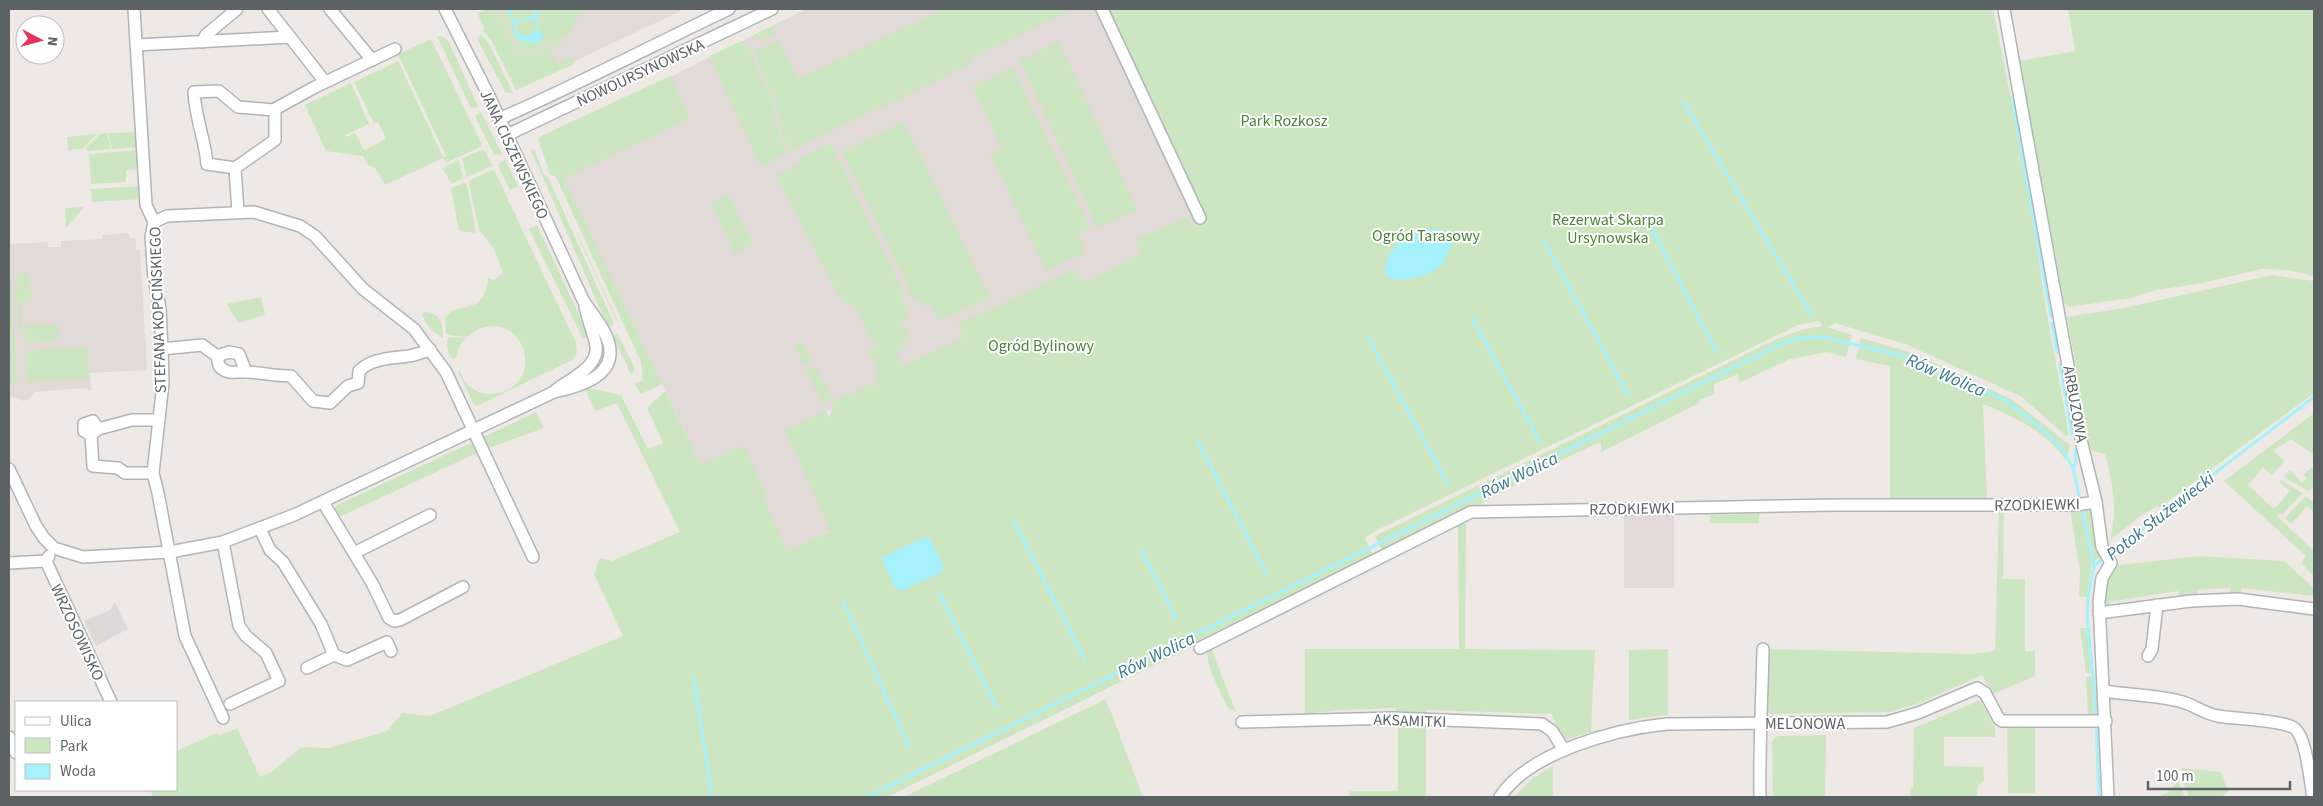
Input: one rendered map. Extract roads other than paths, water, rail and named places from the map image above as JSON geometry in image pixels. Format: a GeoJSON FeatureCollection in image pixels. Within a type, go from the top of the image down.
{"type":"FeatureCollection","features":[{"type":"Feature","properties":{"kind":"street","name":"STEFANA KOPCIŃSKIEGO"},"geometry":{"type":"LineString","coordinates":[[134,9],[146,205],[154,222],[151,237],[154,279],[160,308],[162,349],[163,383],[153,473],[185,636],[223,718]]}},
{"type":"Feature","properties":{"kind":"street"},"geometry":{"type":"LineString","coordinates":[[202,42],[206,35],[238,9]]}},
{"type":"Feature","properties":{"kind":"street"},"geometry":{"type":"LineString","coordinates":[[268,9],[325,82]]}},
{"type":"Feature","properties":{"kind":"street"},"geometry":{"type":"LineString","coordinates":[[330,9],[372,60]]}},
{"type":"Feature","properties":{"kind":"street","name":"JANA CISZEWSKIEGO"},"geometry":{"type":"LineString","coordinates":[[445,9],[499,118],[583,300],[601,326],[609,344],[607,363],[603,371],[595,378],[573,388],[554,392]]}},
{"type":"Feature","properties":{"kind":"street","name":"NOWOURSYNOWSKA"},"geometry":{"type":"LineString","coordinates":[[499,118],[596,74],[631,55],[729,9]]}},
{"type":"Feature","properties":{"kind":"street","name":"NOWOURSYNOWSKA"},"geometry":{"type":"LineString","coordinates":[[507,135],[772,9]]}},
{"type":"Feature","properties":{"kind":"street"},"geometry":{"type":"LineString","coordinates":[[1102,9],[1200,218]]}},
{"type":"Feature","properties":{"kind":"street","name":"ARBUZOWA"},"geometry":{"type":"LineString","coordinates":[[2004,9],[2082,444],[2103,550],[2111,564],[2104,572],[2101,584],[2099,613],[2108,797]]}},
{"type":"Feature","properties":{"kind":"street"},"geometry":{"type":"LineString","coordinates":[[136,45],[290,37]]}},
{"type":"Feature","properties":{"kind":"street"},"geometry":{"type":"LineString","coordinates":[[274,110],[275,140],[234,168],[207,164],[206,145],[194,108],[194,92],[219,91],[238,107],[274,110],[325,82],[395,49]]}},
{"type":"Feature","properties":{"kind":"street"},"geometry":{"type":"LineString","coordinates":[[234,168],[238,212]]}},
{"type":"Feature","properties":{"kind":"street"},"geometry":{"type":"LineString","coordinates":[[154,222],[167,216],[254,212],[296,225],[315,236],[363,289],[414,329],[446,372],[533,557]]}},
{"type":"Feature","properties":{"kind":"street","name":"JANA CISZEWSKIEGO"},"geometry":{"type":"LineString","coordinates":[[554,392],[588,367],[594,358],[595,341],[583,300]]}},
{"type":"Feature","properties":{"kind":"street"},"geometry":{"type":"LineString","coordinates":[[162,349],[202,345],[217,356]]}},
{"type":"Feature","properties":{"kind":"street"},"geometry":{"type":"LineString","coordinates":[[217,356],[217,363],[221,368],[236,374],[246,372],[274,376],[292,376],[313,401],[330,403],[348,386],[358,382],[359,370],[368,364],[416,356],[430,349]]}},
{"type":"Feature","properties":{"kind":"street"},"geometry":{"type":"LineString","coordinates":[[217,356],[229,352],[239,354],[246,372]]}},
{"type":"Feature","properties":{"kind":"street"},"geometry":{"type":"LineString","coordinates":[[9,469],[36,526],[54,548],[84,557],[170,552],[223,542],[260,529],[323,502],[554,392]]}},
{"type":"Feature","properties":{"kind":"street"},"geometry":{"type":"LineString","coordinates":[[153,473],[125,473],[118,468],[93,466],[94,432],[132,420],[159,420]]}},
{"type":"Feature","properties":{"kind":"street"},"geometry":{"type":"LineString","coordinates":[[323,502],[354,553],[386,613],[394,621],[463,587]]}},
{"type":"Feature","properties":{"kind":"street","name":"RZODKIEWKI"},"geometry":{"type":"LineString","coordinates":[[1200,648],[1471,512],[2094,503]]}},
{"type":"Feature","properties":{"kind":"street"},"geometry":{"type":"LineString","coordinates":[[354,553],[430,515]]}},
{"type":"Feature","properties":{"kind":"street"},"geometry":{"type":"LineString","coordinates":[[260,529],[270,550],[283,562],[321,624],[334,655],[346,660],[387,642],[391,651]]}},
{"type":"Feature","properties":{"kind":"street"},"geometry":{"type":"LineString","coordinates":[[223,542],[240,626],[246,636],[266,653],[279,681],[230,704]]}},
{"type":"Feature","properties":{"kind":"street"},"geometry":{"type":"LineString","coordinates":[[9,563],[46,561],[54,548]]}},
{"type":"Feature","properties":{"kind":"street","name":"WRZOSOWISKO"},"geometry":{"type":"LineString","coordinates":[[46,561],[111,701]]}},
{"type":"Feature","properties":{"kind":"street"},"geometry":{"type":"LineString","coordinates":[[2099,613],[2190,601],[2238,600],[2314,609]]}},
{"type":"Feature","properties":{"kind":"street"},"geometry":{"type":"LineString","coordinates":[[2148,656],[2152,649],[2157,605]]}},
{"type":"Feature","properties":{"kind":"street"},"geometry":{"type":"LineString","coordinates":[[1760,797],[1759,749],[1762,723],[1762,649]]}},
{"type":"Feature","properties":{"kind":"street"},"geometry":{"type":"LineString","coordinates":[[307,668],[334,655]]}},
{"type":"Feature","properties":{"kind":"street","name":"MELONOWA"},"geometry":{"type":"LineString","coordinates":[[1500,797],[1516,779],[1564,750],[1651,726],[1887,722],[1918,714],[1977,688],[1986,693],[1999,719],[2002,721],[2104,721]]}},
{"type":"Feature","properties":{"kind":"street"},"geometry":{"type":"LineString","coordinates":[[2104,691],[2166,698],[2182,702],[2217,716],[2279,724],[2294,729],[2300,736],[2303,746],[2313,797]]}},
{"type":"Feature","properties":{"kind":"street","name":"AKSAMITKI"},"geometry":{"type":"LineString","coordinates":[[1242,722],[1393,718],[1542,724],[1552,731],[1564,750]]}},
{"type":"Feature","properties":{"kind":"street"},"geometry":{"type":"LineString","coordinates":[[9,736],[15,751]]}},
{"type":"Feature","properties":{"kind":"water"},"geometry":{"type":"Polygon","coordinates":[[[507,9],[513,9],[511,17],[515,20],[533,15],[534,9],[537,9],[538,30],[544,35],[540,41],[534,43],[518,38],[507,9]],[[529,18],[515,23],[519,34],[527,36],[536,31],[536,20],[529,18]]]}},
{"type":"Feature","properties":{"kind":"water"},"geometry":{"type":"Polygon","coordinates":[[[1430,229],[1440,229],[1455,237],[1449,252],[1439,267],[1420,277],[1404,280],[1390,278],[1385,275],[1389,257],[1398,244],[1412,235],[1430,229]]]}},
{"type":"Feature","properties":{"kind":"water"},"geometry":{"type":"Polygon","coordinates":[[[928,536],[943,564],[942,572],[901,591],[895,588],[881,558],[928,536]]]}},
{"type":"Feature","properties":{"kind":"waterway"},"geometry":{"type":"LineString","coordinates":[[2012,97],[2051,317]]}},
{"type":"Feature","properties":{"kind":"waterway"},"geometry":{"type":"LineString","coordinates":[[1683,101],[1811,314]]}},
{"type":"Feature","properties":{"kind":"waterway"},"geometry":{"type":"LineString","coordinates":[[1648,222],[1717,352]]}},
{"type":"Feature","properties":{"kind":"waterway"},"geometry":{"type":"LineString","coordinates":[[1544,241],[1628,395]]}},
{"type":"Feature","properties":{"kind":"waterway"},"geometry":{"type":"LineString","coordinates":[[1472,318],[1540,442]]}},
{"type":"Feature","properties":{"kind":"waterway"},"geometry":{"type":"LineString","coordinates":[[2052,323],[2057,352]]}},
{"type":"Feature","properties":{"kind":"waterway","name":"Rów Wolica"},"geometry":{"type":"LineString","coordinates":[[867,797],[1779,345],[1798,338],[1822,337],[1916,359],[2006,401],[2049,435],[2064,452],[2073,468],[2094,566]]}},
{"type":"Feature","properties":{"kind":"waterway"},"geometry":{"type":"LineString","coordinates":[[1368,338],[1448,484]]}},
{"type":"Feature","properties":{"kind":"waterway"},"geometry":{"type":"LineString","coordinates":[[2060,365],[2072,435]]}},
{"type":"Feature","properties":{"kind":"waterway","name":"Potok Służewiecki"},"geometry":{"type":"LineString","coordinates":[[2099,797],[2095,697],[2087,617],[2094,566],[2314,397]]}},
{"type":"Feature","properties":{"kind":"waterway"},"geometry":{"type":"LineString","coordinates":[[1198,442],[1266,573]]}},
{"type":"Feature","properties":{"kind":"waterway"},"geometry":{"type":"LineString","coordinates":[[2073,468],[2076,461],[2075,450]]}},
{"type":"Feature","properties":{"kind":"waterway"},"geometry":{"type":"LineString","coordinates":[[1013,520],[1085,660]]}},
{"type":"Feature","properties":{"kind":"waterway"},"geometry":{"type":"LineString","coordinates":[[1141,550],[1176,618]]}},
{"type":"Feature","properties":{"kind":"waterway"},"geometry":{"type":"LineString","coordinates":[[939,593],[997,708]]}},
{"type":"Feature","properties":{"kind":"waterway"},"geometry":{"type":"LineString","coordinates":[[843,601],[909,747]]}},
{"type":"Feature","properties":{"kind":"waterway"},"geometry":{"type":"LineString","coordinates":[[694,679],[712,797]]}},
{"type":"Feature","properties":{"kind":"park label","name":"Park Rozkosz"},"geometry":{"type":"Point","coordinates":[1284,120]}},
{"type":"Feature","properties":{"kind":"park label","name":"Rezerwat Skarpa Ursynowska"},"geometry":{"type":"Point","coordinates":[1608,228]}},
{"type":"Feature","properties":{"kind":"park label","name":"Ogród Tarasowy"},"geometry":{"type":"Point","coordinates":[1426,235]}},
{"type":"Feature","properties":{"kind":"park label","name":"Ogród Bylinowy"},"geometry":{"type":"Point","coordinates":[1041,345]}}]}
